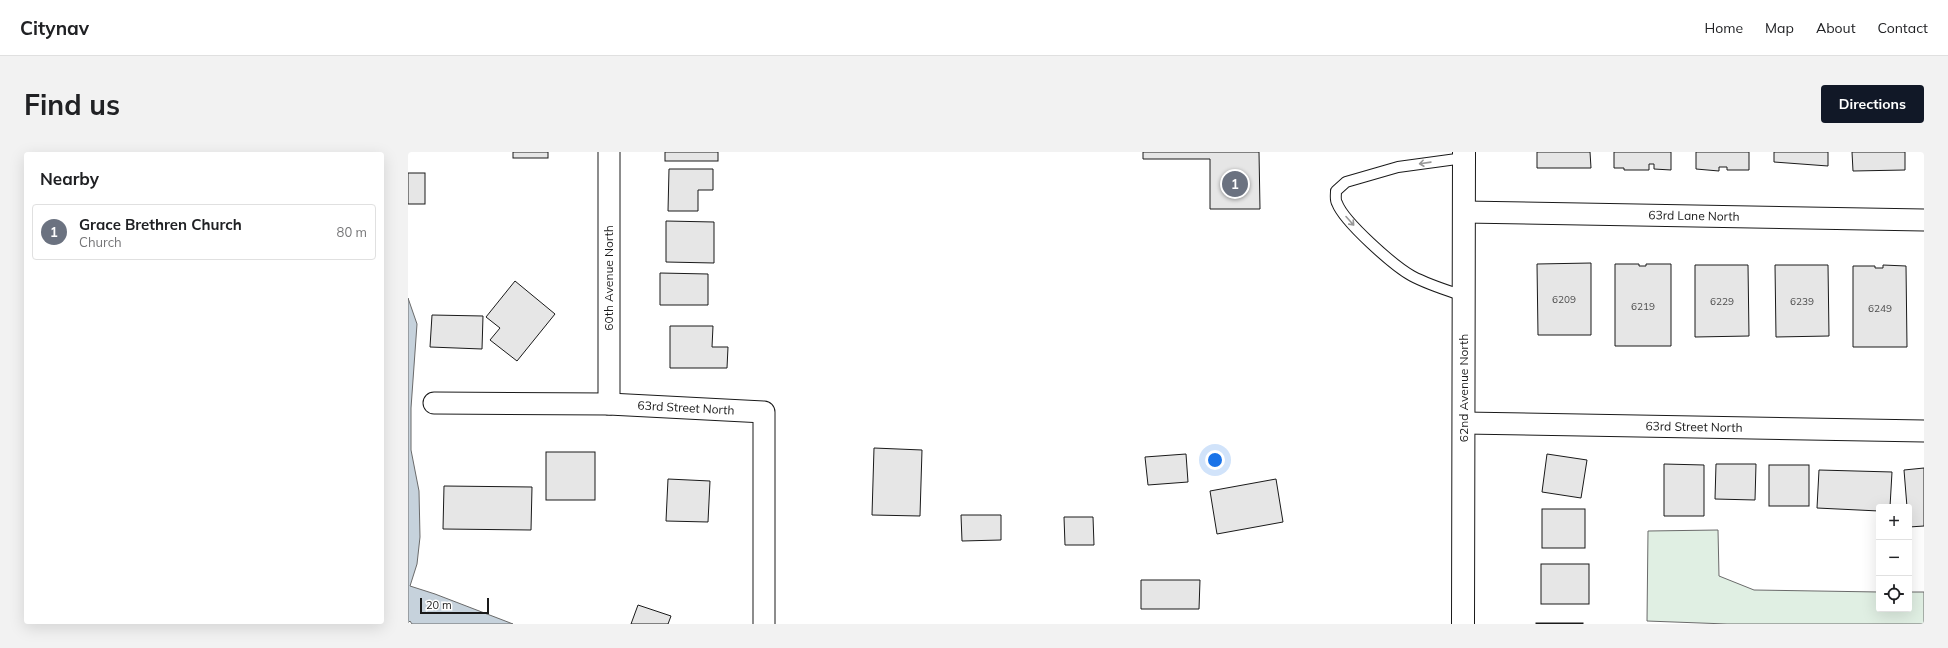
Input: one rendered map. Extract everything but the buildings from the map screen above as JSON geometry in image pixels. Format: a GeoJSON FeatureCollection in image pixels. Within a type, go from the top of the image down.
{"type":"FeatureCollection","features":[{"type":"Feature","properties":{"kind":"street","name":"60th Avenue North"},"geometry":{"type":"LineString","coordinates":[[609,152],[609,404]]}},
{"type":"Feature","properties":{"kind":"street","name":"62nd Avenue North"},"geometry":{"type":"LineString","coordinates":[[1463,624],[1464,155]]}},
{"type":"Feature","properties":{"kind":"street","name":"63rd Lane North"},"geometry":{"type":"LineString","coordinates":[[1464,212],[1924,220]]}},
{"type":"Feature","properties":{"kind":"street","name":"63rd Street North"},"geometry":{"type":"LineString","coordinates":[[434,403],[609,404],[764,412],[764,624]]}},
{"type":"Feature","properties":{"kind":"street","name":"63rd Street North"},"geometry":{"type":"LineString","coordinates":[[1464,422],[1924,431]]}},
{"type":"Feature","properties":{"kind":"lane"},"geometry":{"type":"LineString","coordinates":[[1464,155],[1398,167],[1346,182],[1336,191],[1336,202],[1354,225],[1380,251],[1411,275],[1438,288],[1464,296]]}},
{"type":"Feature","properties":{"kind":"green space"},"geometry":{"type":"Polygon","coordinates":[[[1718,530],[1719,576],[1754,590],[1876,592],[1876,612],[1912,612],[1912,592],[1924,592],[1924,624],[1727,624],[1647,621],[1648,531],[1718,530]]]}},
{"type":"Feature","properties":{"kind":"shaded area"},"geometry":{"type":"Polygon","coordinates":[[[408,298],[417,324],[411,408],[411,450],[419,491],[420,537],[417,564],[410,586],[513,624],[412,624],[410,621],[408,623],[408,298]]]}},
{"type":"Feature","properties":{"kind":"place","name":"Grace Brethren Church"},"geometry":{"type":"Point","coordinates":[1235,184]}}]}
